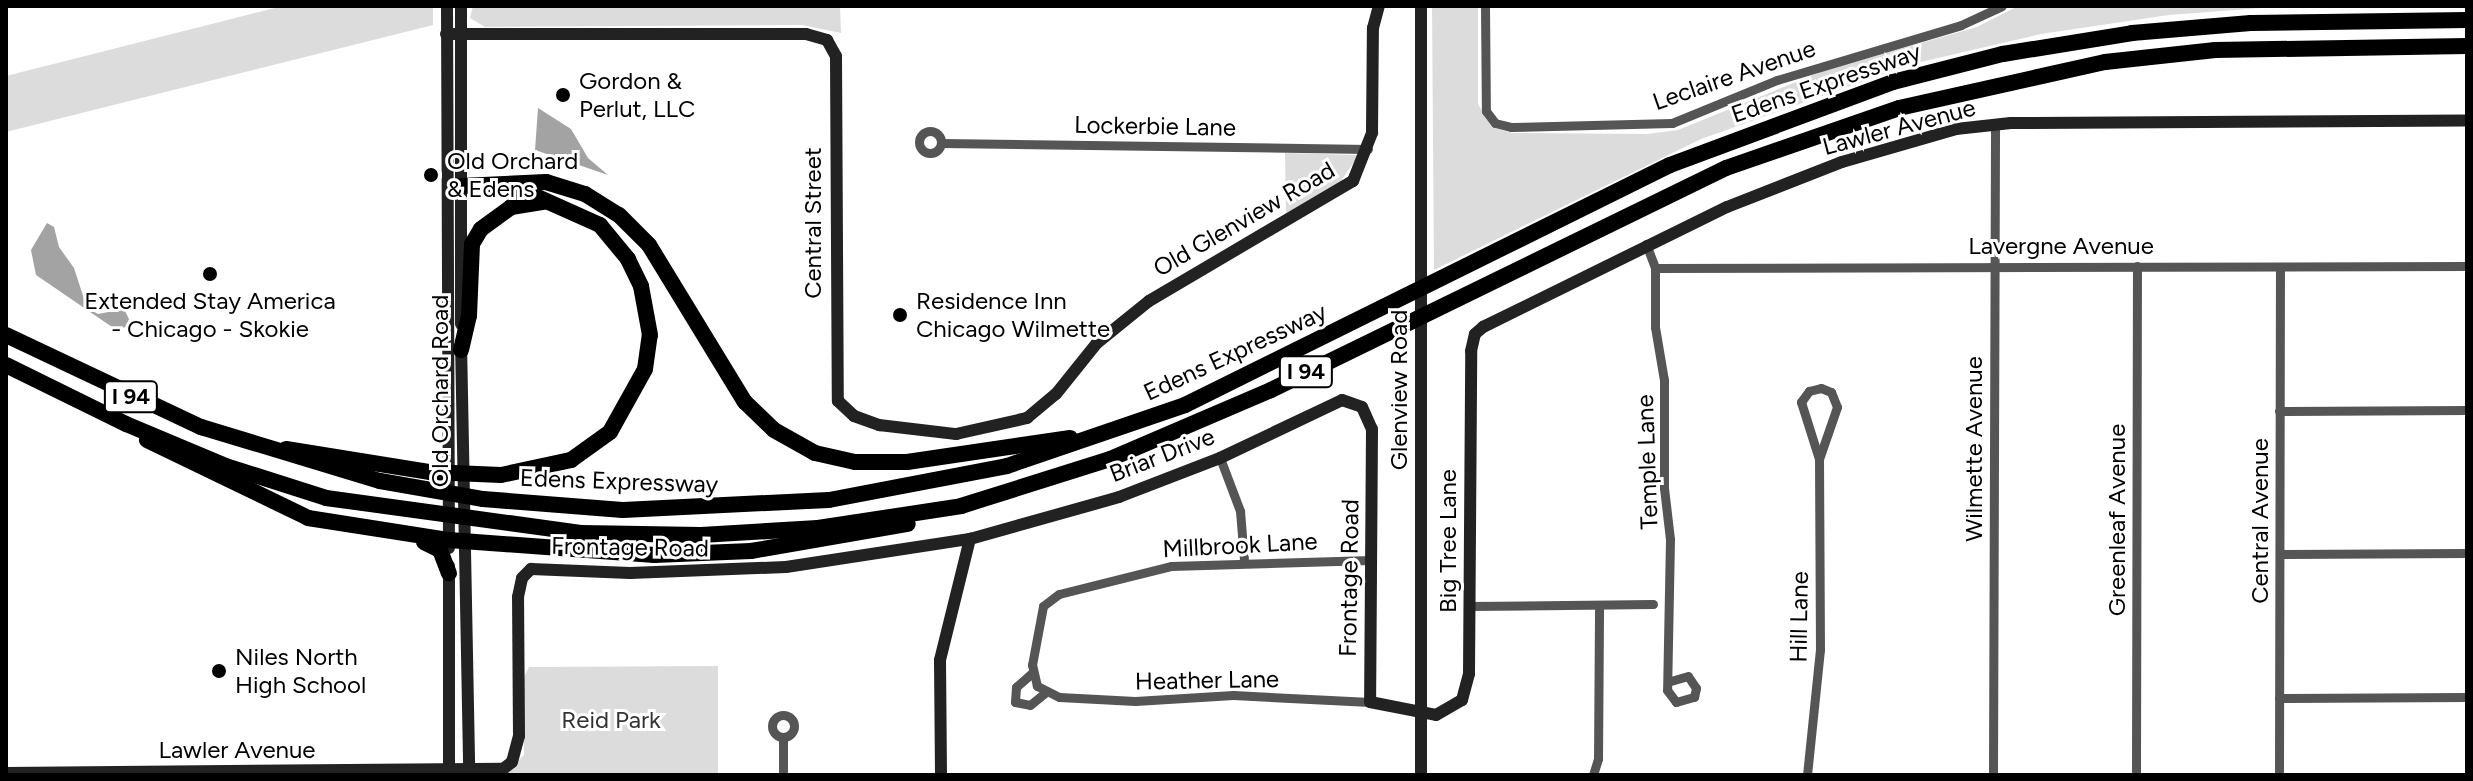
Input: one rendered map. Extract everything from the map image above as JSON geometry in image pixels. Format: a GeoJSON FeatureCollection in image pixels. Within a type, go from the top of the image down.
{"type":"FeatureCollection","features":[{"type":"Feature","properties":{"kind":"highway","name":"Edens Expressway"},"geometry":{"type":"LineString","coordinates":[[6,335],[140,401],[261,448],[380,481],[483,499],[558,507],[697,510],[892,491],[1007,466],[1111,432],[1243,378],[1670,165],[1893,82],[2003,54],[2132,33],[2251,23],[2467,20]]}},
{"type":"Feature","properties":{"kind":"highway","name":"Edens Expressway"},"geometry":{"type":"LineString","coordinates":[[6,365],[126,424],[226,466],[326,498],[510,527],[645,536],[763,533],[961,506],[1156,441],[1726,168],[1899,108],[1997,84],[2136,59],[2215,50],[2467,46]]}},
{"type":"Feature","properties":{"kind":"highway"},"geometry":{"type":"LineString","coordinates":[[461,186],[546,182],[585,194],[619,215],[649,245],[745,402],[774,430],[815,453],[855,462],[907,462],[1111,432]]}},
{"type":"Feature","properties":{"kind":"highway"},"geometry":{"type":"LineString","coordinates":[[261,448],[430,472],[501,475],[533,472],[589,449],[610,432],[636,392],[649,351],[647,310],[628,259],[609,234],[555,203],[524,191],[461,186]]}},
{"type":"Feature","properties":{"kind":"highway"},"geometry":{"type":"LineString","coordinates":[[461,350],[469,316],[472,244],[481,229],[511,207],[555,203]]}},
{"type":"Feature","properties":{"kind":"highway"},"geometry":{"type":"LineString","coordinates":[[126,424],[174,457],[308,518],[433,545],[449,573]]}},
{"type":"Feature","properties":{"kind":"highway"},"geometry":{"type":"LineString","coordinates":[[344,526],[654,555],[751,551],[885,530],[961,506]]}},
{"type":"Feature","properties":{"kind":"street","name":"Old Orchard Road"},"geometry":{"type":"LineString","coordinates":[[447,6],[448,457],[456,535],[469,773]]}},
{"type":"Feature","properties":{"kind":"street","name":"Old Orchard Road"},"geometry":{"type":"LineString","coordinates":[[449,773],[449,573],[456,535],[462,461],[461,6]]}},
{"type":"Feature","properties":{"kind":"street","name":"Old Glenview Road"},"geometry":{"type":"LineString","coordinates":[[842,408],[879,425],[938,434],[989,430],[1027,418],[1046,405],[1112,328],[1221,254],[1347,187],[1359,173],[1368,149],[1373,28],[1379,6]]}},
{"type":"Feature","properties":{"kind":"street","name":"Glenview Road"},"geometry":{"type":"LineString","coordinates":[[1421,6],[1421,775]]}},
{"type":"Feature","properties":{"kind":"street","name":"Leclaire Avenue"},"geometry":{"type":"LineString","coordinates":[[1485,6],[1486,111],[1495,123],[1511,127],[1672,123],[1777,80],[1961,25],[1997,7]]}},
{"type":"Feature","properties":{"kind":"street"},"geometry":{"type":"LineString","coordinates":[[446,34],[461,34]]}},
{"type":"Feature","properties":{"kind":"street","name":"Central Street"},"geometry":{"type":"LineString","coordinates":[[461,34],[806,34],[827,40],[836,56],[835,386],[842,408]]}},
{"type":"Feature","properties":{"kind":"street","name":"Lawler Avenue"},"geometry":{"type":"LineString","coordinates":[[1475,334],[1646,244],[1842,162],[1930,136],[1995,124],[2467,121]]}},
{"type":"Feature","properties":{"kind":"street","name":"Wilmette Avenue"},"geometry":{"type":"LineString","coordinates":[[1993,775],[1995,124]]}},
{"type":"Feature","properties":{"kind":"street","name":"Lockerbie Lane"},"geometry":{"type":"LineString","coordinates":[[941,143],[1368,149]]}},
{"type":"Feature","properties":{"kind":"street","name":"Temple Lane"},"geometry":{"type":"LineString","coordinates":[[1646,244],[1655,268],[1670,539],[1670,681]]}},
{"type":"Feature","properties":{"kind":"street","name":"Greenleaf Avenue"},"geometry":{"type":"LineString","coordinates":[[2136,775],[2137,266]]}},
{"type":"Feature","properties":{"kind":"street","name":"Lavergne Avenue"},"geometry":{"type":"LineString","coordinates":[[1655,268],[2467,266]]}},
{"type":"Feature","properties":{"kind":"street","name":"Central Avenue"},"geometry":{"type":"LineString","coordinates":[[2279,775],[2280,268]]}},
{"type":"Feature","properties":{"kind":"street","name":"Big Tree Lane"},"geometry":{"type":"LineString","coordinates":[[1420,710],[1436,715],[1462,700],[1469,674],[1475,334]]}},
{"type":"Feature","properties":{"kind":"street","name":"Hill Lane"},"geometry":{"type":"LineString","coordinates":[[1807,775],[1820,650],[1819,459],[1801,402],[1809,391],[1821,388],[1831,392],[1837,407],[1819,459]]}},
{"type":"Feature","properties":{"kind":"street","name":"Briar Drive"},"geometry":{"type":"LineString","coordinates":[[970,539],[1119,497],[1220,458],[1333,402],[1350,401],[1362,407]]}},
{"type":"Feature","properties":{"kind":"street","name":"Frontage Road"},"geometry":{"type":"LineString","coordinates":[[1362,407],[1372,429],[1370,702]]}},
{"type":"Feature","properties":{"kind":"street"},"geometry":{"type":"LineString","coordinates":[[2279,411],[2467,410]]}},
{"type":"Feature","properties":{"kind":"street"},"geometry":{"type":"LineString","coordinates":[[1220,458],[1240,511],[1244,560]]}},
{"type":"Feature","properties":{"kind":"street"},"geometry":{"type":"LineString","coordinates":[[941,775],[940,660],[970,539]]}},
{"type":"Feature","properties":{"kind":"street","name":"Frontage Road"},"geometry":{"type":"LineString","coordinates":[[469,773],[503,769],[517,752],[518,597],[522,578],[531,569],[630,573],[786,567],[970,539]]}},
{"type":"Feature","properties":{"kind":"street"},"geometry":{"type":"LineString","coordinates":[[2280,554],[2467,553]]}},
{"type":"Feature","properties":{"kind":"street","name":"Millbrook Lane"},"geometry":{"type":"LineString","coordinates":[[1041,690],[1032,673],[1041,615],[1052,597],[1145,571],[1244,560],[1371,560]]}},
{"type":"Feature","properties":{"kind":"street"},"geometry":{"type":"LineString","coordinates":[[1470,606],[1653,604]]}},
{"type":"Feature","properties":{"kind":"street"},"geometry":{"type":"LineString","coordinates":[[1593,775],[1598,759],[1599,605]]}},
{"type":"Feature","properties":{"kind":"street","name":"Millbrook Lane"},"geometry":{"type":"LineString","coordinates":[[1015,702],[1016,687],[1032,673]]}},
{"type":"Feature","properties":{"kind":"street","name":"Heather Lane"},"geometry":{"type":"LineString","coordinates":[[1015,702],[1030,705],[1041,690],[1102,701],[1218,695],[1370,702]]}},
{"type":"Feature","properties":{"kind":"street"},"geometry":{"type":"LineString","coordinates":[[2279,698],[2467,697]]}},
{"type":"Feature","properties":{"kind":"street"},"geometry":{"type":"LineString","coordinates":[[1370,702],[1420,710]]}},
{"type":"Feature","properties":{"kind":"street"},"geometry":{"type":"LineString","coordinates":[[783,737],[783,775]]}},
{"type":"Feature","properties":{"kind":"street","name":"Lawler Avenue"},"geometry":{"type":"LineString","coordinates":[[6,773],[469,773]]}},
{"type":"Feature","properties":{"kind":"green space"},"geometry":{"type":"Polygon","coordinates":[[[283,6],[433,6],[433,25],[6,132],[6,76],[283,6]]]}},
{"type":"Feature","properties":{"kind":"green space"},"geometry":{"type":"Polygon","coordinates":[[[473,6],[840,6],[841,33],[802,25],[485,27],[470,18],[473,6]]]}},
{"type":"Feature","properties":{"kind":"green space"},"geometry":{"type":"Polygon","coordinates":[[[1432,6],[1478,6],[1478,104],[1492,127],[1512,133],[1647,134],[1678,130],[1823,71],[1977,27],[2018,6],[2467,6],[2261,8],[2169,15],[2041,34],[1912,64],[1701,139],[1434,270],[1432,6]]]}},
{"type":"Feature","properties":{"kind":"green space"},"geometry":{"type":"Polygon","coordinates":[[[1285,153],[1359,155],[1338,185],[1286,213],[1285,153]]]}},
{"type":"Feature","properties":{"kind":"green space","name":"Reid Park"},"geometry":{"type":"Polygon","coordinates":[[[718,666],[718,775],[504,775],[524,755],[524,677],[529,667],[718,666]]]}},
{"type":"Feature","properties":{"kind":"shaded area"},"geometry":{"type":"Polygon","coordinates":[[[538,108],[571,129],[588,158],[608,175],[535,150],[538,108]]]}},
{"type":"Feature","properties":{"kind":"shaded area"},"geometry":{"type":"Polygon","coordinates":[[[47,223],[54,227],[59,247],[74,268],[87,308],[98,314],[124,309],[129,319],[126,327],[115,329],[36,275],[31,250],[47,223]]]}},
{"type":"Feature","properties":{"kind":"place","name":"Gordon & Perlut, LLC"},"geometry":{"type":"Point","coordinates":[563,95]}},
{"type":"Feature","properties":{"kind":"place","name":"Old Orchard & Edens"},"geometry":{"type":"Point","coordinates":[431,175]}},
{"type":"Feature","properties":{"kind":"place","name":"Extended Stay America - Chicago - Skokie"},"geometry":{"type":"Point","coordinates":[210,274]}},
{"type":"Feature","properties":{"kind":"place","name":"Residence Inn Chicago Wilmette"},"geometry":{"type":"Point","coordinates":[900,315]}},
{"type":"Feature","properties":{"kind":"place","name":"Niles North High School"},"geometry":{"type":"Point","coordinates":[219,671]}}]}
